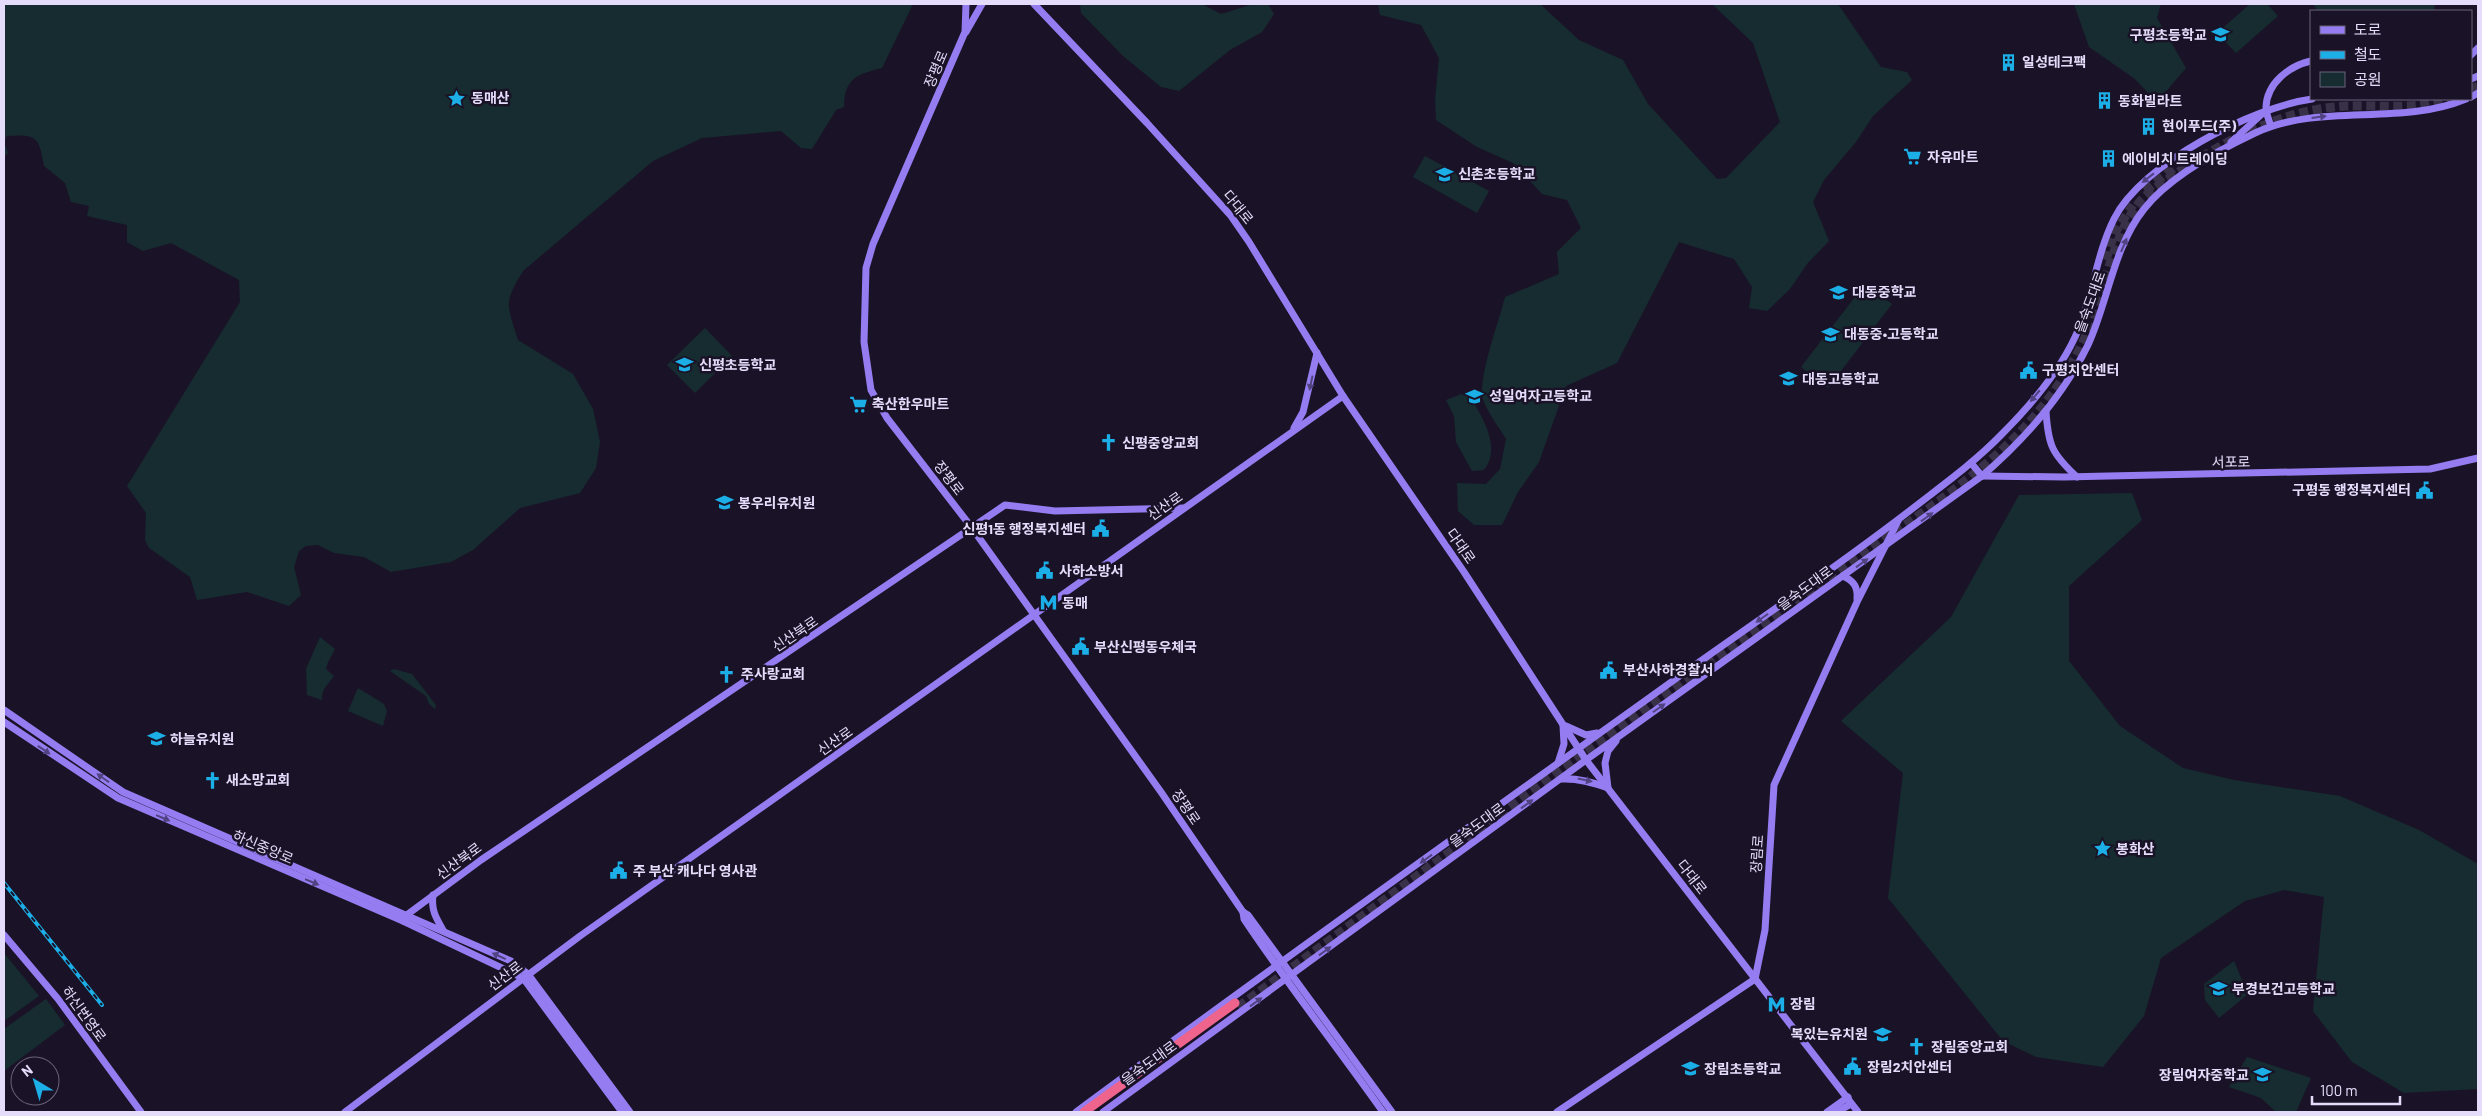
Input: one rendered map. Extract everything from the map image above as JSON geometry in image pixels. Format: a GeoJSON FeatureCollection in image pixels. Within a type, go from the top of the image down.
{"type":"FeatureCollection","features":[{"type":"Feature","properties":{"kind":"highway"},"geometry":{"type":"LineString","coordinates":[[1084,1112],[1237,1005],[1094,1112]]}},
{"type":"Feature","properties":{"kind":"street","name":"장평로"},"geometry":{"type":"LineString","coordinates":[[966,4],[965,32],[873,244],[866,268],[864,342],[871,390],[887,418],[972,528],[1243,912],[1248,915],[1279,964],[1386,1110]]}},
{"type":"Feature","properties":{"kind":"street"},"geometry":{"type":"LineString","coordinates":[[965,32],[982,4]]}},
{"type":"Feature","properties":{"kind":"street","name":"다대로"},"geometry":{"type":"LineString","coordinates":[[1034,4],[1147,123],[1231,216],[1344,396],[1464,572],[1586,760],[1858,1112]]}},
{"type":"Feature","properties":{"kind":"street"},"geometry":{"type":"LineString","coordinates":[[2221,151],[2266,110],[2276,81],[2288,70],[2310,61]]}},
{"type":"Feature","properties":{"kind":"street","name":"을숙도대로"},"geometry":{"type":"LineString","coordinates":[[1076,1112],[1899,519],[1971,463],[2003,434],[2056,370],[2078,330],[2113,220],[2128,197],[2143,182],[2191,148],[2228,127],[2266,110],[2310,99]]}},
{"type":"Feature","properties":{"kind":"street","name":"을숙도대로"},"geometry":{"type":"LineString","coordinates":[[1103,1112],[1586,760],[1982,476],[2015,448],[2046,411],[2088,345],[2123,247],[2139,215],[2153,198],[2170,184],[2221,151],[2271,126],[2293,119],[2412,112],[2463,100]]}},
{"type":"Feature","properties":{"kind":"street"},"geometry":{"type":"LineString","coordinates":[[2266,110],[2271,126]]}},
{"type":"Feature","properties":{"kind":"street"},"geometry":{"type":"LineString","coordinates":[[1292,432],[1303,412],[1317,353]]}},
{"type":"Feature","properties":{"kind":"street","name":"신산로"},"geometry":{"type":"LineString","coordinates":[[345,1112],[525,976],[1344,396]]}},
{"type":"Feature","properties":{"kind":"street"},"geometry":{"type":"LineString","coordinates":[[2046,411],[2051,446],[2062,463],[2078,477]]}},
{"type":"Feature","properties":{"kind":"street","name":"서포로"},"geometry":{"type":"LineString","coordinates":[[1982,476],[2078,477],[2430,470],[2478,458]]}},
{"type":"Feature","properties":{"kind":"street"},"geometry":{"type":"LineString","coordinates":[[1971,463],[1982,476]]}},
{"type":"Feature","properties":{"kind":"street","name":"신산북로"},"geometry":{"type":"LineString","coordinates":[[403,921],[408,914],[481,860],[1010,504],[1055,511],[1185,508]]}},
{"type":"Feature","properties":{"kind":"street","name":"장림로"},"geometry":{"type":"LineString","coordinates":[[1755,979],[1765,930],[1774,785],[1857,602],[1899,519]]}},
{"type":"Feature","properties":{"kind":"street"},"geometry":{"type":"LineString","coordinates":[[1843,576],[1852,580],[1858,589],[1857,602]]}},
{"type":"Feature","properties":{"kind":"street"},"geometry":{"type":"LineString","coordinates":[[4,710],[120,795],[408,914],[511,961],[525,976],[630,1112]]}},
{"type":"Feature","properties":{"kind":"street","name":"하신중앙로"},"geometry":{"type":"LineString","coordinates":[[4,722],[120,795],[525,976]]}},
{"type":"Feature","properties":{"kind":"street"},"geometry":{"type":"LineString","coordinates":[[1558,763],[1564,744],[1563,724],[1586,735],[1602,732]]}},
{"type":"Feature","properties":{"kind":"street"},"geometry":{"type":"LineString","coordinates":[[1608,788],[1604,762],[1608,751],[1618,737]]}},
{"type":"Feature","properties":{"kind":"street"},"geometry":{"type":"LineString","coordinates":[[1560,779],[1574,778],[1591,781],[1608,788]]}},
{"type":"Feature","properties":{"kind":"street"},"geometry":{"type":"LineString","coordinates":[[433,896],[434,917],[444,930]]}},
{"type":"Feature","properties":{"kind":"street","name":"하신번영로"},"geometry":{"type":"LineString","coordinates":[[4,934],[58,999],[141,1112]]}},
{"type":"Feature","properties":{"kind":"street"},"geometry":{"type":"LineString","coordinates":[[525,976],[622,1112]]}},
{"type":"Feature","properties":{"kind":"street"},"geometry":{"type":"LineString","coordinates":[[1557,1112],[1755,979]]}},
{"type":"Feature","properties":{"kind":"street"},"geometry":{"type":"LineString","coordinates":[[1827,1112],[1849,1101]]}},
{"type":"Feature","properties":{"kind":"street"},"geometry":{"type":"LineString","coordinates":[[1837,1112],[1849,1101]]}},
{"type":"Feature","properties":{"kind":"green space"},"geometry":{"type":"Polygon","coordinates":[[[4,4],[913,4],[882,68],[859,76],[849,84],[846,90],[844,107],[836,110],[812,149],[801,148],[781,131],[702,138],[653,161],[523,271],[512,291],[509,304],[511,319],[518,340],[573,374],[593,409],[600,442],[596,468],[580,493],[520,508],[473,550],[451,562],[391,572],[364,557],[334,553],[318,545],[306,546],[299,551],[294,567],[301,595],[289,606],[247,592],[197,600],[190,577],[149,548],[145,540],[146,513],[127,486],[240,302],[239,280],[171,243],[143,251],[127,242],[127,225],[87,216],[89,206],[71,202],[65,183],[44,166],[38,143],[35,139],[25,136],[7,136],[4,142],[4,4]]]}},
{"type":"Feature","properties":{"kind":"green space"},"geometry":{"type":"Polygon","coordinates":[[[1080,4],[1202,4],[1221,14],[1253,4],[1268,4],[1274,14],[1262,32],[1230,50],[1179,91],[1161,87],[1123,56],[1081,13],[1080,4]]]}},
{"type":"Feature","properties":{"kind":"green space"},"geometry":{"type":"Polygon","coordinates":[[[1378,4],[1540,4],[1579,40],[1623,60],[1648,104],[1717,179],[1726,178],[1780,122],[1753,43],[1712,4],[1838,4],[1881,67],[1907,72],[1912,80],[1873,116],[1856,142],[1824,180],[1813,202],[1829,241],[1807,264],[1790,289],[1767,311],[1749,308],[1752,287],[1734,259],[1679,242],[1617,363],[1566,386],[1539,462],[1518,492],[1502,525],[1474,525],[1458,511],[1457,483],[1486,484],[1500,469],[1506,439],[1489,412],[1482,393],[1485,367],[1505,297],[1559,274],[1557,252],[1581,228],[1567,200],[1542,194],[1513,163],[1477,147],[1436,120],[1435,100],[1439,58],[1421,25],[1380,15],[1378,4]]]}},
{"type":"Feature","properties":{"kind":"green space"},"geometry":{"type":"Polygon","coordinates":[[[2074,4],[2161,4],[2157,18],[2186,68],[2157,102],[2135,79],[2089,47],[2074,4]]]}},
{"type":"Feature","properties":{"kind":"green space"},"geometry":{"type":"Polygon","coordinates":[[[2250,4],[2267,4],[2278,16],[2236,53],[2217,33],[2250,4]]]}},
{"type":"Feature","properties":{"kind":"green space"},"geometry":{"type":"Polygon","coordinates":[[[2313,4],[2435,4],[2434,10],[2317,10],[2313,4]]]}},
{"type":"Feature","properties":{"kind":"green space"},"geometry":{"type":"Polygon","coordinates":[[[4,142],[8,153],[4,157],[4,142]]]}},
{"type":"Feature","properties":{"kind":"green space"},"geometry":{"type":"Polygon","coordinates":[[[1425,156],[1489,191],[1477,213],[1413,177],[1425,156]]]}},
{"type":"Feature","properties":{"kind":"green space"},"geometry":{"type":"Polygon","coordinates":[[[1865,284],[1892,304],[1828,388],[1801,367],[1865,284]]]}},
{"type":"Feature","properties":{"kind":"green space"},"geometry":{"type":"Polygon","coordinates":[[[705,328],[732,356],[695,393],[667,365],[705,328]]]}},
{"type":"Feature","properties":{"kind":"green space"},"geometry":{"type":"Polygon","coordinates":[[[1467,392],[1488,430],[1491,451],[1489,461],[1484,470],[1472,471],[1456,442],[1454,416],[1446,400],[1467,392]]]}},
{"type":"Feature","properties":{"kind":"green space"},"geometry":{"type":"Polygon","coordinates":[[[2132,493],[2142,520],[2069,586],[2069,661],[2120,726],[2183,768],[2234,780],[2340,796],[2419,830],[2478,864],[2478,1089],[2404,1093],[2352,1062],[2313,1011],[2324,897],[2284,890],[2245,901],[2161,958],[2144,1016],[2103,1067],[2036,1057],[2003,1041],[1888,898],[1903,773],[1841,721],[1951,617],[2019,495],[2132,493]]]}},
{"type":"Feature","properties":{"kind":"green space"},"geometry":{"type":"Polygon","coordinates":[[[320,637],[335,649],[326,669],[334,676],[324,690],[322,700],[307,695],[306,669],[320,637]]]}},
{"type":"Feature","properties":{"kind":"green space"},"geometry":{"type":"Polygon","coordinates":[[[394,669],[412,674],[436,705],[435,709],[429,704],[426,696],[390,671],[394,669]]]}},
{"type":"Feature","properties":{"kind":"green space"},"geometry":{"type":"Polygon","coordinates":[[[358,688],[384,704],[387,711],[383,726],[348,711],[358,688]]]}},
{"type":"Feature","properties":{"kind":"green space"},"geometry":{"type":"Polygon","coordinates":[[[4,953],[39,996],[4,1021],[4,953]]]}},
{"type":"Feature","properties":{"kind":"green space"},"geometry":{"type":"Polygon","coordinates":[[[2234,961],[2248,994],[2219,1018],[2205,1000],[2204,984],[2234,961]]]}},
{"type":"Feature","properties":{"kind":"green space"},"geometry":{"type":"Polygon","coordinates":[[[46,999],[65,1025],[24,1056],[10,1056],[10,1066],[4,1071],[4,1029],[46,999]]]}},
{"type":"Feature","properties":{"kind":"green space"},"geometry":{"type":"Polygon","coordinates":[[[2247,1057],[2311,1078],[2296,1112],[2276,1112],[2261,1098],[2229,1087],[2247,1057]]]}},
{"type":"Feature","properties":{"kind":"tunnel"},"geometry":{"type":"LineString","coordinates":[[2472,89],[2478,86]]}},
{"type":"Feature","properties":{"kind":"tunnel"},"geometry":{"type":"LineString","coordinates":[[1238,1007],[1585,753],[1930,507],[2007,445],[2045,403],[2076,356],[2091,323],[2124,226],[2142,199],[2155,188],[2219,147],[2239,136],[2280,119],[2324,108],[2411,106],[2444,100]]}},
{"type":"Feature","properties":{"kind":"tunnel"},"geometry":{"type":"LineString","coordinates":[[2145,191],[2178,165]]}},
{"type":"Feature","properties":{"kind":"tunnel"},"geometry":{"type":"LineString","coordinates":[[2106,260],[2114,234],[2133,205]]}},
{"type":"Feature","properties":{"kind":"railway"},"geometry":{"type":"LineString","coordinates":[[4,883],[102,1005]]}},
{"type":"Feature","properties":{"kind":"place","name":"구평초등학교"},"geometry":{"type":"Point","coordinates":[2221,35]}},
{"type":"Feature","properties":{"kind":"place","name":"일성테크팩"},"geometry":{"type":"Point","coordinates":[2008,62]}},
{"type":"Feature","properties":{"kind":"place","name":"동매산"},"geometry":{"type":"Point","coordinates":[457,98]}},
{"type":"Feature","properties":{"kind":"place","name":"동화빌라트"},"geometry":{"type":"Point","coordinates":[2104,101]}},
{"type":"Feature","properties":{"kind":"place","name":"현이푸드(주)"},"geometry":{"type":"Point","coordinates":[2148,126]}},
{"type":"Feature","properties":{"kind":"place","name":"자유마트"},"geometry":{"type":"Point","coordinates":[1913,157]}},
{"type":"Feature","properties":{"kind":"place","name":"에이비치 트레이딩"},"geometry":{"type":"Point","coordinates":[2108,159]}},
{"type":"Feature","properties":{"kind":"place","name":"신촌초등학교"},"geometry":{"type":"Point","coordinates":[1444,174]}},
{"type":"Feature","properties":{"kind":"place","name":"대동중학교"},"geometry":{"type":"Point","coordinates":[1838,292]}},
{"type":"Feature","properties":{"kind":"place","name":"대동중•고등학교"},"geometry":{"type":"Point","coordinates":[1830,334]}},
{"type":"Feature","properties":{"kind":"place","name":"신평초등학교"},"geometry":{"type":"Point","coordinates":[685,365]}},
{"type":"Feature","properties":{"kind":"place","name":"구평치안센터"},"geometry":{"type":"Point","coordinates":[2028,370]}},
{"type":"Feature","properties":{"kind":"place","name":"대동고등학교"},"geometry":{"type":"Point","coordinates":[1788,379]}},
{"type":"Feature","properties":{"kind":"place","name":"성일여자고등학교"},"geometry":{"type":"Point","coordinates":[1475,396]}},
{"type":"Feature","properties":{"kind":"place","name":"축산한우마트"},"geometry":{"type":"Point","coordinates":[858,404]}},
{"type":"Feature","properties":{"kind":"place","name":"신평중앙교회"},"geometry":{"type":"Point","coordinates":[1108,443]}},
{"type":"Feature","properties":{"kind":"place","name":"구평동 행정복지센터"},"geometry":{"type":"Point","coordinates":[2425,490]}},
{"type":"Feature","properties":{"kind":"place","name":"봉우리유치원"},"geometry":{"type":"Point","coordinates":[724,503]}},
{"type":"Feature","properties":{"kind":"place","name":"신평1동 행정복지센터"},"geometry":{"type":"Point","coordinates":[1100,529]}},
{"type":"Feature","properties":{"kind":"place","name":"사하소방서"},"geometry":{"type":"Point","coordinates":[1045,571]}},
{"type":"Feature","properties":{"kind":"place","name":"동매"},"geometry":{"type":"Point","coordinates":[1048,603]}},
{"type":"Feature","properties":{"kind":"place","name":"부산신평동우체국"},"geometry":{"type":"Point","coordinates":[1080,647]}},
{"type":"Feature","properties":{"kind":"place","name":"부산사하경찰서"},"geometry":{"type":"Point","coordinates":[1609,670]}},
{"type":"Feature","properties":{"kind":"place","name":"주사랑교회"},"geometry":{"type":"Point","coordinates":[727,674]}},
{"type":"Feature","properties":{"kind":"place","name":"하늘유치원"},"geometry":{"type":"Point","coordinates":[156,739]}},
{"type":"Feature","properties":{"kind":"place","name":"새소망교회"},"geometry":{"type":"Point","coordinates":[212,780]}},
{"type":"Feature","properties":{"kind":"place","name":"봉화산"},"geometry":{"type":"Point","coordinates":[2102,849]}},
{"type":"Feature","properties":{"kind":"place","name":"주 부산 캐나다 영사관"},"geometry":{"type":"Point","coordinates":[619,871]}},
{"type":"Feature","properties":{"kind":"place","name":"부경보건고등학교"},"geometry":{"type":"Point","coordinates":[2218,989]}},
{"type":"Feature","properties":{"kind":"place","name":"장림"},"geometry":{"type":"Point","coordinates":[1776,1004]}},
{"type":"Feature","properties":{"kind":"place","name":"복있는유치원"},"geometry":{"type":"Point","coordinates":[1882,1034]}},
{"type":"Feature","properties":{"kind":"place","name":"장림중앙교회"},"geometry":{"type":"Point","coordinates":[1917,1047]}},
{"type":"Feature","properties":{"kind":"place","name":"장림2치안센터"},"geometry":{"type":"Point","coordinates":[1853,1067]}},
{"type":"Feature","properties":{"kind":"place","name":"장림초등학교"},"geometry":{"type":"Point","coordinates":[1690,1069]}},
{"type":"Feature","properties":{"kind":"place","name":"장림여자중학교"},"geometry":{"type":"Point","coordinates":[2263,1075]}}]}
